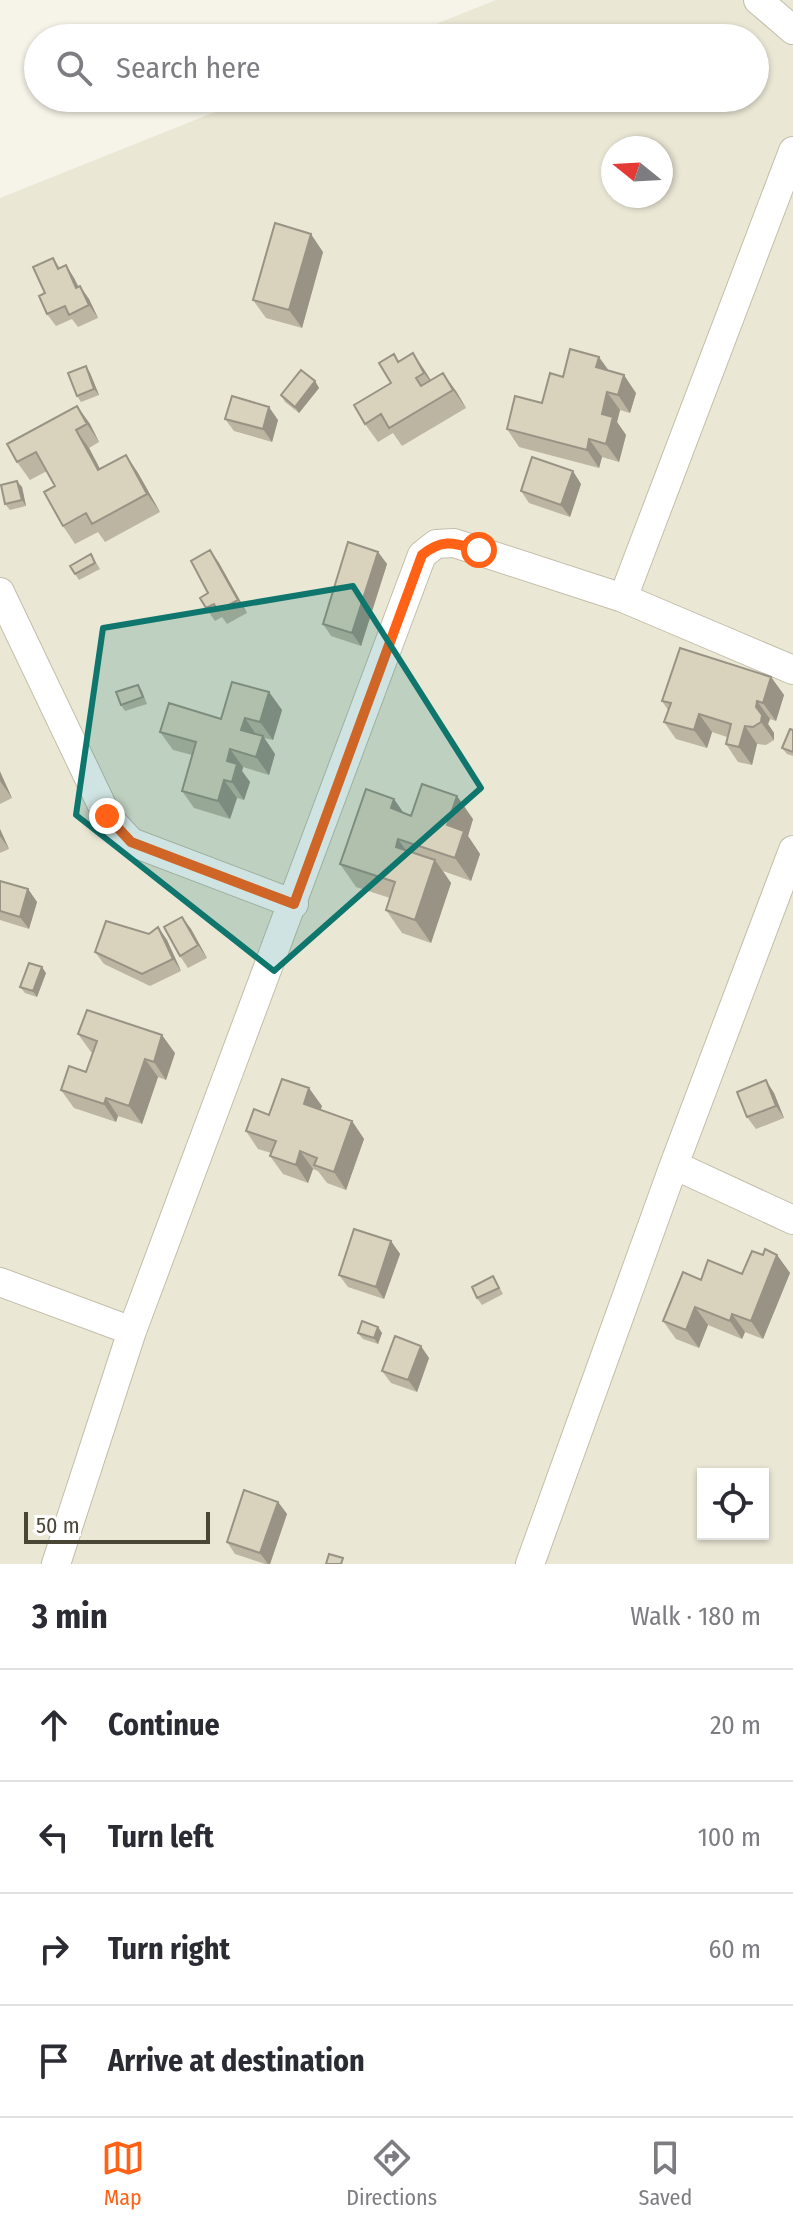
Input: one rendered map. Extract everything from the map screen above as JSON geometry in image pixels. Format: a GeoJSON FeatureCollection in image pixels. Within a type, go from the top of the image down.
{"type":"FeatureCollection","features":[{"type":"Feature","properties":{"kind":"street"},"geometry":{"type":"LineString","coordinates":[[758,0],[793,30]]}},
{"type":"Feature","properties":{"kind":"street"},"geometry":{"type":"LineString","coordinates":[[623,598],[793,151]]}},
{"type":"Feature","properties":{"kind":"street"},"geometry":{"type":"LineString","coordinates":[[56,1564],[132,1331],[422,555],[436,544],[454,543],[623,598],[793,670]]}},
{"type":"Feature","properties":{"kind":"street"},"geometry":{"type":"LineString","coordinates":[[0,592],[107,816],[118,830],[131,842],[294,904]]}},
{"type":"Feature","properties":{"kind":"street"},"geometry":{"type":"LineString","coordinates":[[530,1564],[674,1165],[793,850]]}},
{"type":"Feature","properties":{"kind":"street"},"geometry":{"type":"LineString","coordinates":[[674,1165],[793,1220]]}},
{"type":"Feature","properties":{"kind":"street"},"geometry":{"type":"LineString","coordinates":[[0,1282],[132,1331]]}},
{"type":"Feature","properties":{"kind":"highlighted area"},"geometry":{"type":"Polygon","coordinates":[[[353,586],[481,788],[274,971],[76,815],[103,628],[353,586]]]}},
{"type":"Feature","properties":{"kind":"shaded area"},"geometry":{"type":"Polygon","coordinates":[[[496,0],[793,0],[793,1564],[0,1564],[0,198],[215,112],[769,112],[769,24],[436,24],[496,0]]]}},
{"type":"Feature","properties":{"kind":"building"},"geometry":{"type":"Polygon","coordinates":[[[275,223],[311,234],[289,310],[253,300],[275,223]]]}},
{"type":"Feature","properties":{"kind":"building"},"geometry":{"type":"Polygon","coordinates":[[[53,258],[58,269],[66,265],[76,288],[80,286],[89,305],[69,315],[65,306],[47,314],[39,296],[45,293],[33,267],[53,258]]]}},
{"type":"Feature","properties":{"kind":"building"},"geometry":{"type":"Polygon","coordinates":[[[570,349],[599,357],[596,367],[624,375],[618,395],[607,392],[602,414],[613,417],[606,444],[589,439],[587,450],[507,429],[515,396],[542,403],[550,373],[563,377],[570,349]]]}},
{"type":"Feature","properties":{"kind":"building"},"geometry":{"type":"Polygon","coordinates":[[[413,353],[424,373],[416,378],[421,386],[443,373],[453,390],[389,428],[381,414],[365,424],[354,405],[391,383],[379,363],[394,354],[398,362],[413,353]]]}},
{"type":"Feature","properties":{"kind":"building"},"geometry":{"type":"Polygon","coordinates":[[[86,366],[94,389],[77,396],[68,373],[86,366]]]}},
{"type":"Feature","properties":{"kind":"building"},"geometry":{"type":"Polygon","coordinates":[[[301,370],[315,381],[295,407],[281,395],[301,370]]]}},
{"type":"Feature","properties":{"kind":"building"},"geometry":{"type":"Polygon","coordinates":[[[232,396],[269,407],[263,429],[225,419],[232,396]]]}},
{"type":"Feature","properties":{"kind":"building"},"geometry":{"type":"Polygon","coordinates":[[[77,406],[87,424],[76,430],[98,470],[126,455],[147,494],[92,524],[86,513],[63,526],[44,492],[55,486],[36,452],[17,462],[7,444],[77,406]]]}},
{"type":"Feature","properties":{"kind":"building"},"geometry":{"type":"Polygon","coordinates":[[[532,457],[573,471],[561,505],[521,491],[532,457]]]}},
{"type":"Feature","properties":{"kind":"building"},"geometry":{"type":"Polygon","coordinates":[[[17,481],[22,500],[5,504],[1,485],[17,481]]]}},
{"type":"Feature","properties":{"kind":"building"},"geometry":{"type":"Polygon","coordinates":[[[348,542],[378,552],[352,633],[323,624],[348,542]]]}},
{"type":"Feature","properties":{"kind":"building"},"geometry":{"type":"Polygon","coordinates":[[[210,550],[238,600],[218,611],[214,604],[206,608],[200,598],[208,593],[191,561],[210,550]]]}},
{"type":"Feature","properties":{"kind":"building"},"geometry":{"type":"Polygon","coordinates":[[[91,554],[95,563],[75,574],[70,566],[91,554]]]}},
{"type":"Feature","properties":{"kind":"building"},"geometry":{"type":"Polygon","coordinates":[[[680,648],[771,677],[763,703],[757,701],[761,722],[753,727],[745,726],[739,747],[726,744],[731,724],[699,714],[694,730],[664,722],[671,703],[662,701],[680,648]]]}},
{"type":"Feature","properties":{"kind":"building"},"geometry":{"type":"Polygon","coordinates":[[[232,682],[269,692],[260,722],[245,718],[241,730],[263,736],[256,757],[230,749],[227,761],[237,764],[232,782],[224,780],[218,801],[182,791],[196,742],[160,732],[169,703],[221,719],[232,682]]]}},
{"type":"Feature","properties":{"kind":"building"},"geometry":{"type":"Polygon","coordinates":[[[138,685],[143,697],[121,705],[116,692],[138,685]]]}},
{"type":"Feature","properties":{"kind":"building"},"geometry":{"type":"Polygon","coordinates":[[[790,729],[793,730],[793,752],[782,748],[790,729]]]}},
{"type":"Feature","properties":{"kind":"building"},"geometry":{"type":"Polygon","coordinates":[[[422,784],[457,796],[447,825],[464,831],[455,858],[398,839],[396,847],[435,860],[415,920],[386,910],[395,882],[340,864],[366,789],[394,799],[391,808],[411,816],[422,784]]]}},
{"type":"Feature","properties":{"kind":"building"},"geometry":{"type":"Polygon","coordinates":[[[0,881],[28,889],[20,917],[0,911],[0,881]]]}},
{"type":"Feature","properties":{"kind":"building"},"geometry":{"type":"Polygon","coordinates":[[[182,917],[198,945],[180,956],[164,927],[182,917]]]}},
{"type":"Feature","properties":{"kind":"building"},"geometry":{"type":"Polygon","coordinates":[[[106,921],[149,934],[158,927],[173,959],[142,974],[95,952],[106,921]]]}},
{"type":"Feature","properties":{"kind":"building"},"geometry":{"type":"Polygon","coordinates":[[[29,963],[42,967],[33,991],[20,987],[29,963]]]}},
{"type":"Feature","properties":{"kind":"building"},"geometry":{"type":"Polygon","coordinates":[[[87,1010],[162,1035],[154,1062],[145,1059],[129,1106],[106,1098],[104,1104],[61,1090],[69,1066],[86,1072],[97,1041],[78,1034],[87,1010]]]}},
{"type":"Feature","properties":{"kind":"building"},"geometry":{"type":"Polygon","coordinates":[[[282,1079],[309,1088],[304,1104],[352,1121],[334,1172],[314,1165],[317,1158],[300,1151],[296,1165],[270,1156],[276,1141],[246,1131],[254,1109],[269,1115],[282,1079]]]}},
{"type":"Feature","properties":{"kind":"building"},"geometry":{"type":"Polygon","coordinates":[[[766,1080],[776,1106],[747,1117],[737,1092],[766,1080]]]}},
{"type":"Feature","properties":{"kind":"building"},"geometry":{"type":"Polygon","coordinates":[[[354,1229],[391,1241],[376,1287],[339,1275],[354,1229]]]}},
{"type":"Feature","properties":{"kind":"building"},"geometry":{"type":"Polygon","coordinates":[[[765,1249],[777,1255],[751,1321],[732,1314],[730,1321],[695,1307],[686,1330],[663,1321],[683,1272],[701,1280],[708,1260],[742,1274],[752,1251],[763,1255],[765,1249]]]}},
{"type":"Feature","properties":{"kind":"building"},"geometry":{"type":"Polygon","coordinates":[[[493,1276],[499,1288],[477,1298],[472,1287],[493,1276]]]}},
{"type":"Feature","properties":{"kind":"building"},"geometry":{"type":"Polygon","coordinates":[[[362,1321],[378,1327],[374,1338],[358,1333],[362,1321]]]}},
{"type":"Feature","properties":{"kind":"building"},"geometry":{"type":"Polygon","coordinates":[[[395,1336],[421,1346],[408,1380],[382,1371],[395,1336]]]}},
{"type":"Feature","properties":{"kind":"building"},"geometry":{"type":"Polygon","coordinates":[[[244,1490],[278,1502],[260,1553],[227,1542],[244,1490]]]}},
{"type":"Feature","properties":{"kind":"building"},"geometry":{"type":"Polygon","coordinates":[[[329,1554],[343,1558],[341,1564],[326,1564],[329,1554]]]}},
{"type":"Feature","properties":{"kind":"route"},"geometry":{"type":"LineString","coordinates":[[107,816],[131,842],[294,904],[422,555],[436,544],[454,543],[479,550]]}}]}
